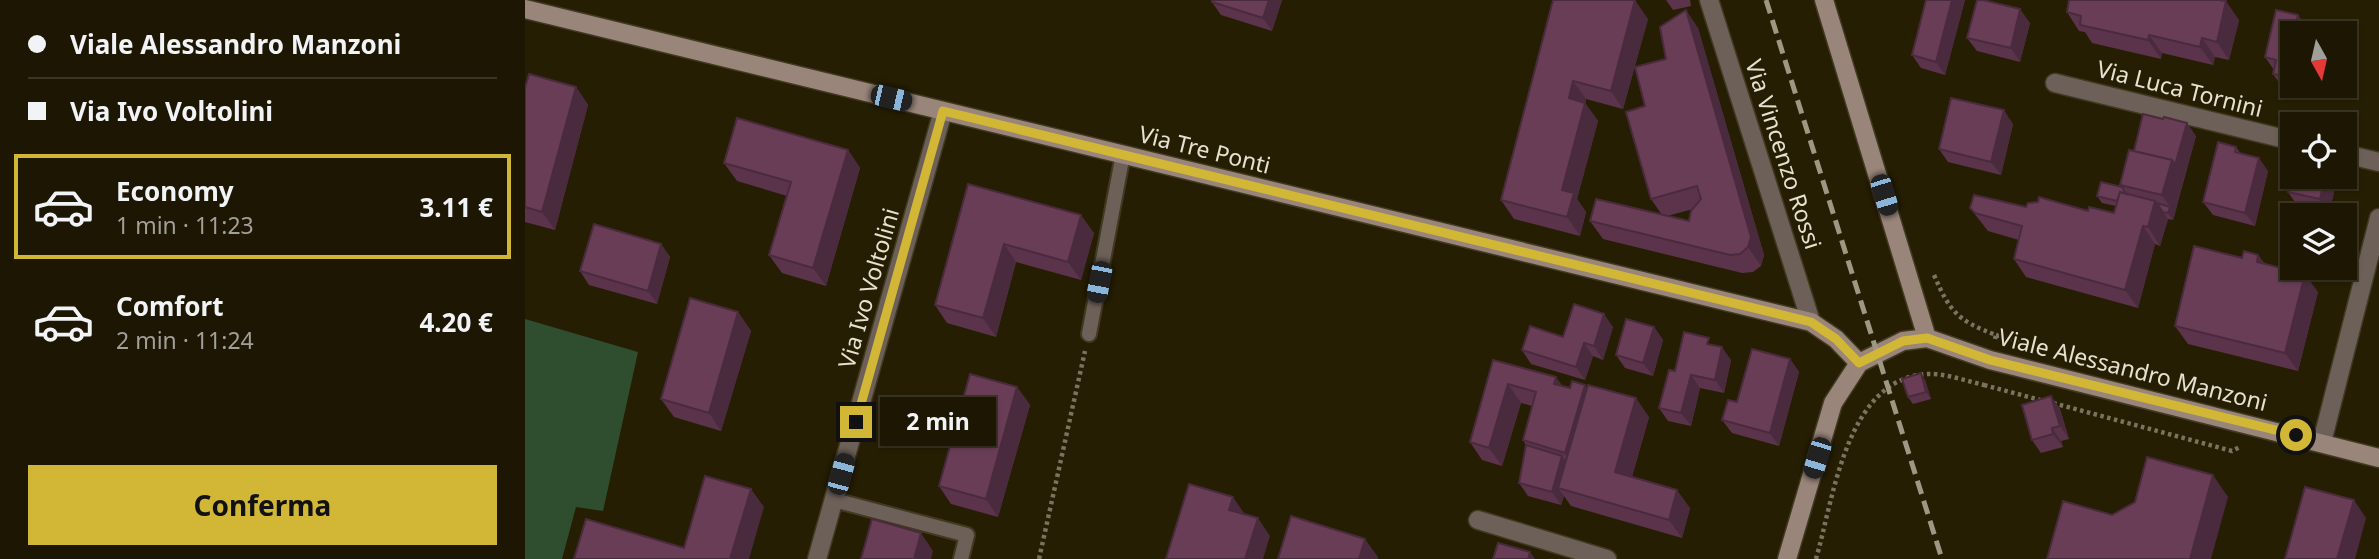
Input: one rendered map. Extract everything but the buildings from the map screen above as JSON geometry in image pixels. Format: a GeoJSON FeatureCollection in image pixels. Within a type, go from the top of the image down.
{"type":"FeatureCollection","features":[{"type":"Feature","properties":{"kind":"street","name":"Via Vincenzo Rossi"},"geometry":{"type":"LineString","coordinates":[[1709,0],[1811,322]]}},
{"type":"Feature","properties":{"kind":"street"},"geometry":{"type":"LineString","coordinates":[[1787,559],[1833,403],[1859,363],[1876,352],[1903,341],[1927,338],[1824,0]]}},
{"type":"Feature","properties":{"kind":"street","name":"Via Tre Ponti"},"geometry":{"type":"LineString","coordinates":[[525,9],[1811,322],[1836,339],[1859,363]]}},
{"type":"Feature","properties":{"kind":"street","name":"Via Luca Tornini"},"geometry":{"type":"LineString","coordinates":[[2055,83],[2280,138]]}},
{"type":"Feature","properties":{"kind":"street","name":"Via Ivo Voltolini"},"geometry":{"type":"LineString","coordinates":[[817,559],[943,111]]}},
{"type":"Feature","properties":{"kind":"street"},"geometry":{"type":"LineString","coordinates":[[2357,156],[2379,162]]}},
{"type":"Feature","properties":{"kind":"street"},"geometry":{"type":"LineString","coordinates":[[2322,442],[2379,218]]}},
{"type":"Feature","properties":{"kind":"street","name":"Viale Alessandro Manzoni"},"geometry":{"type":"LineString","coordinates":[[1927,338],[1990,360],[2379,458]]}},
{"type":"Feature","properties":{"kind":"street"},"geometry":{"type":"LineString","coordinates":[[1478,520],[1607,559]]}},
{"type":"Feature","properties":{"kind":"lane"},"geometry":{"type":"LineString","coordinates":[[1089,334],[1123,154]]}},
{"type":"Feature","properties":{"kind":"lane"},"geometry":{"type":"LineString","coordinates":[[834,500],[967,535],[961,559]]}},
{"type":"Feature","properties":{"kind":"path"},"geometry":{"type":"LineString","coordinates":[[1039,559],[1089,334]]}},
{"type":"Feature","properties":{"kind":"path"},"geometry":{"type":"LineString","coordinates":[[1984,386],[2232,451],[2243,445]]}},
{"type":"Feature","properties":{"kind":"green space"},"geometry":{"type":"Polygon","coordinates":[[[525,319],[638,352],[603,511],[576,507],[562,559],[525,559],[525,319]]]}},
{"type":"Feature","properties":{"kind":"railway"},"geometry":{"type":"LineString","coordinates":[[1766,0],[1942,559]]}},
{"type":"Feature","properties":{"kind":"route"},"geometry":{"type":"LineString","coordinates":[[856,422],[943,111],[1811,322],[1836,339],[1859,363],[1876,352],[1903,341],[1927,338],[1990,360],[2296,435]]}}]}
